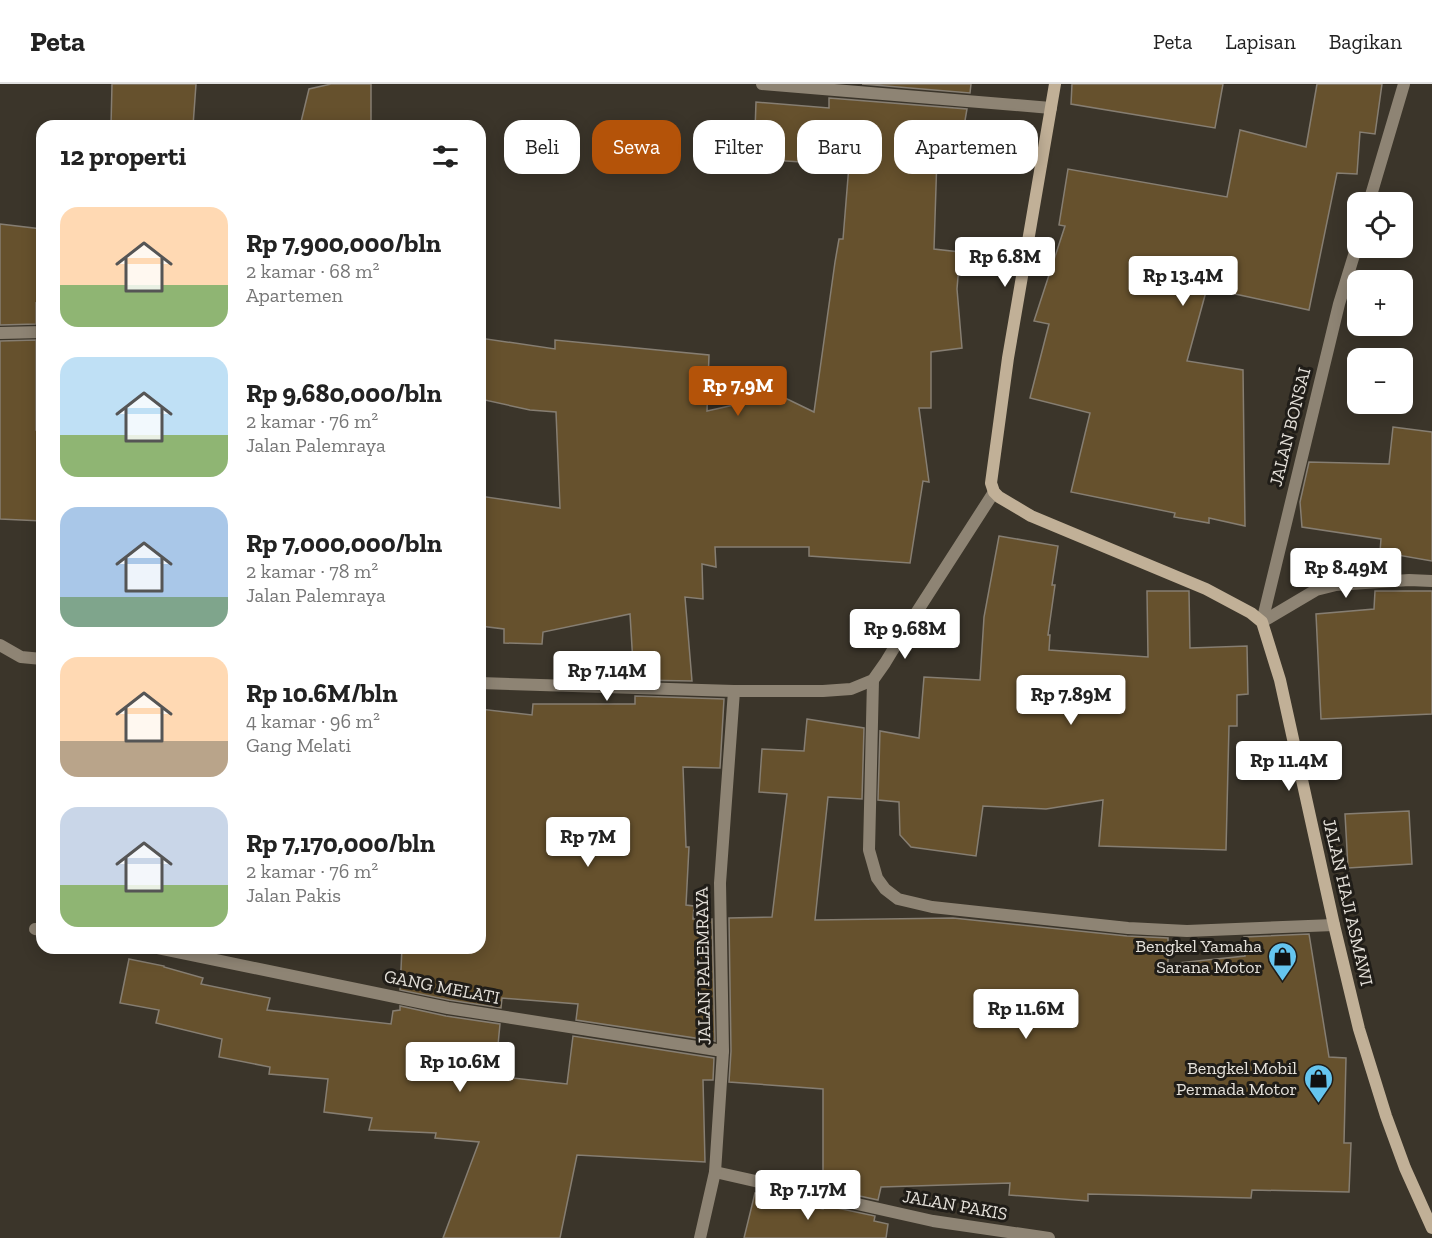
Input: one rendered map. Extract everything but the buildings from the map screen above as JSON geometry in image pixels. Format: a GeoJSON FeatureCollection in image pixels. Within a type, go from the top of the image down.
{"type":"FeatureCollection","features":[{"type":"Feature","properties":{"kind":"street"},"geometry":{"type":"LineString","coordinates":[[762,84],[1051,108]]}},
{"type":"Feature","properties":{"kind":"street"},"geometry":{"type":"LineString","coordinates":[[1055,84],[1008,358],[991,483],[994,492],[1031,516],[1206,589],[1251,613],[1262,622],[1316,591],[1336,585],[1409,580],[1432,581]]}},
{"type":"Feature","properties":{"kind":"street"},"geometry":{"type":"LineString","coordinates":[[1372,192],[1404,84]]}},
{"type":"Feature","properties":{"kind":"street","name":"JALAN BONSAI"},"geometry":{"type":"LineString","coordinates":[[1262,622],[1339,304],[1353,258]]}},
{"type":"Feature","properties":{"kind":"street"},"geometry":{"type":"LineString","coordinates":[[0,333],[36,332]]}},
{"type":"Feature","properties":{"kind":"street"},"geometry":{"type":"LineString","coordinates":[[486,683],[734,691],[851,689],[873,680],[994,492]]}},
{"type":"Feature","properties":{"kind":"street","name":"JALAN HAJI ASMAWI"},"geometry":{"type":"LineString","coordinates":[[1262,622],[1280,680],[1359,1029],[1405,1168],[1432,1228]]}},
{"type":"Feature","properties":{"kind":"street"},"geometry":{"type":"LineString","coordinates":[[0,645],[21,657],[36,658]]}},
{"type":"Feature","properties":{"kind":"street"},"geometry":{"type":"LineString","coordinates":[[873,680],[869,850],[876,878],[898,899],[932,907],[1128,928],[1186,931],[1334,925]]}},
{"type":"Feature","properties":{"kind":"street","name":"JALAN PALEMRAYA"},"geometry":{"type":"LineString","coordinates":[[700,1238],[715,1172],[723,1051],[720,883],[734,691]]}},
{"type":"Feature","properties":{"kind":"street","name":"GANG MELATI"},"geometry":{"type":"LineString","coordinates":[[187,954],[448,1008],[723,1051]]}},
{"type":"Feature","properties":{"kind":"street","name":"JALAN PAKIS"},"geometry":{"type":"LineString","coordinates":[[715,1172],[933,1221],[1049,1238]]}},
{"type":"Feature","properties":{"kind":"place","name":"Bengkel Yamaha Sarana Motor"},"geometry":{"type":"Point","coordinates":[1283,982]}},
{"type":"Feature","properties":{"kind":"place","name":"Bengkel Mobil Permada Motor"},"geometry":{"type":"Point","coordinates":[1318,1104]}}]}
